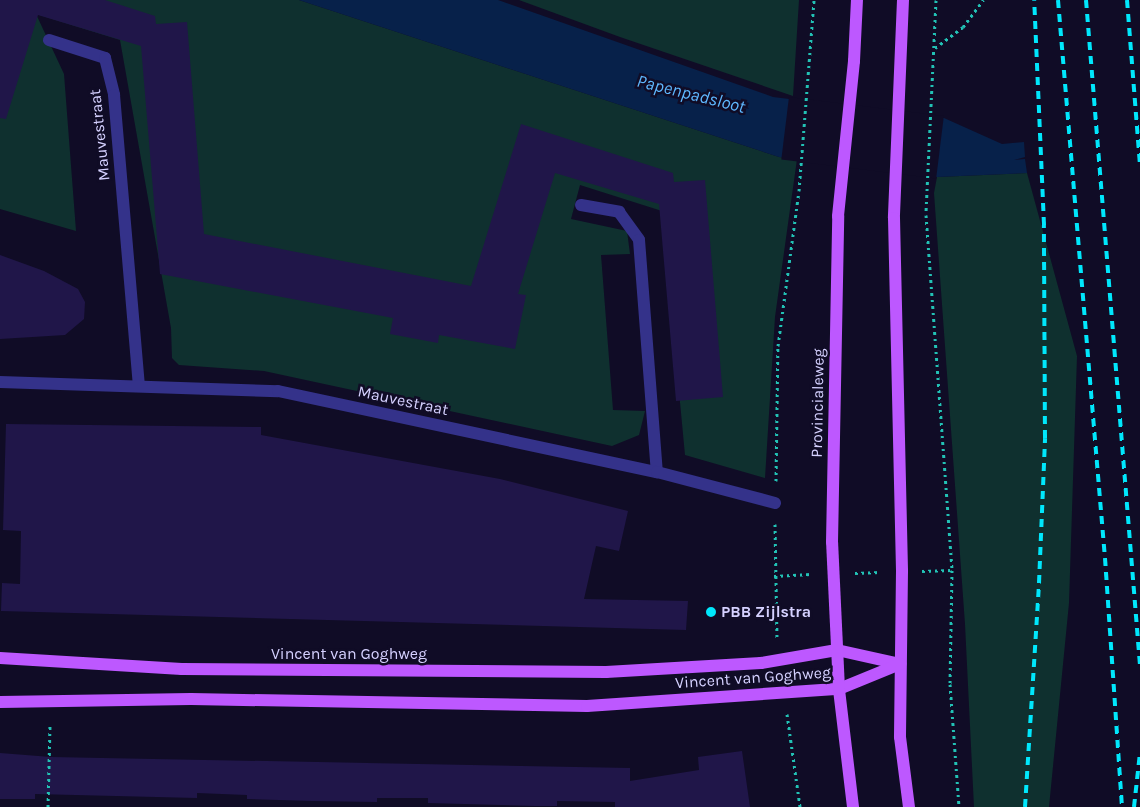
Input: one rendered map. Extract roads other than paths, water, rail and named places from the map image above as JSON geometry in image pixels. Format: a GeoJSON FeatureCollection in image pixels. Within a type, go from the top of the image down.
{"type":"FeatureCollection","features":[{"type":"Feature","properties":{"kind":"main road","name":"Provincialeweg"},"geometry":{"type":"LineString","coordinates":[[853,807],[839,689],[832,574],[838,216],[854,61],[856,0]]}},
{"type":"Feature","properties":{"kind":"main road"},"geometry":{"type":"LineString","coordinates":[[903,0],[894,218],[902,572],[900,737],[909,807]]}},
{"type":"Feature","properties":{"kind":"main road","name":"Vincent van Goghweg"},"geometry":{"type":"LineString","coordinates":[[0,658],[182,669],[606,672],[780,661],[837,650],[900,664]]}},
{"type":"Feature","properties":{"kind":"main road","name":"Vincent van Goghweg"},"geometry":{"type":"LineString","coordinates":[[0,702],[191,699],[587,706],[839,689],[900,664]]}},
{"type":"Feature","properties":{"kind":"street","name":"Mauvestraat"},"geometry":{"type":"LineString","coordinates":[[49,40],[105,58],[114,95],[140,386]]}},
{"type":"Feature","properties":{"kind":"street"},"geometry":{"type":"LineString","coordinates":[[581,205],[619,212],[639,240],[657,472]]}},
{"type":"Feature","properties":{"kind":"street","name":"Mauvestraat"},"geometry":{"type":"LineString","coordinates":[[0,382],[278,391],[657,472],[775,503]]}},
{"type":"Feature","properties":{"kind":"water","name":"Papenpadsloot"},"geometry":{"type":"Polygon","coordinates":[[[299,0],[498,0],[773,97],[944,118],[1002,144],[1024,142],[1025,157],[1014,160],[1025,159],[1027,173],[937,177],[779,157],[299,0]]]}},
{"type":"Feature","properties":{"kind":"railway"},"geometry":{"type":"LineString","coordinates":[[1025,807],[1039,583],[1045,438],[1044,225],[1034,0]]}},
{"type":"Feature","properties":{"kind":"railway"},"geometry":{"type":"LineString","coordinates":[[1058,0],[1105,558],[1122,807]]}},
{"type":"Feature","properties":{"kind":"railway"},"geometry":{"type":"LineString","coordinates":[[1086,0],[1140,665]]}},
{"type":"Feature","properties":{"kind":"railway"},"geometry":{"type":"LineString","coordinates":[[1127,0],[1140,164]]}},
{"type":"Feature","properties":{"kind":"railway"},"geometry":{"type":"LineString","coordinates":[[1134,807],[1140,753]]}},
{"type":"Feature","properties":{"kind":"place","name":"PBB Zijlstra"},"geometry":{"type":"Point","coordinates":[711,612]}}]}
